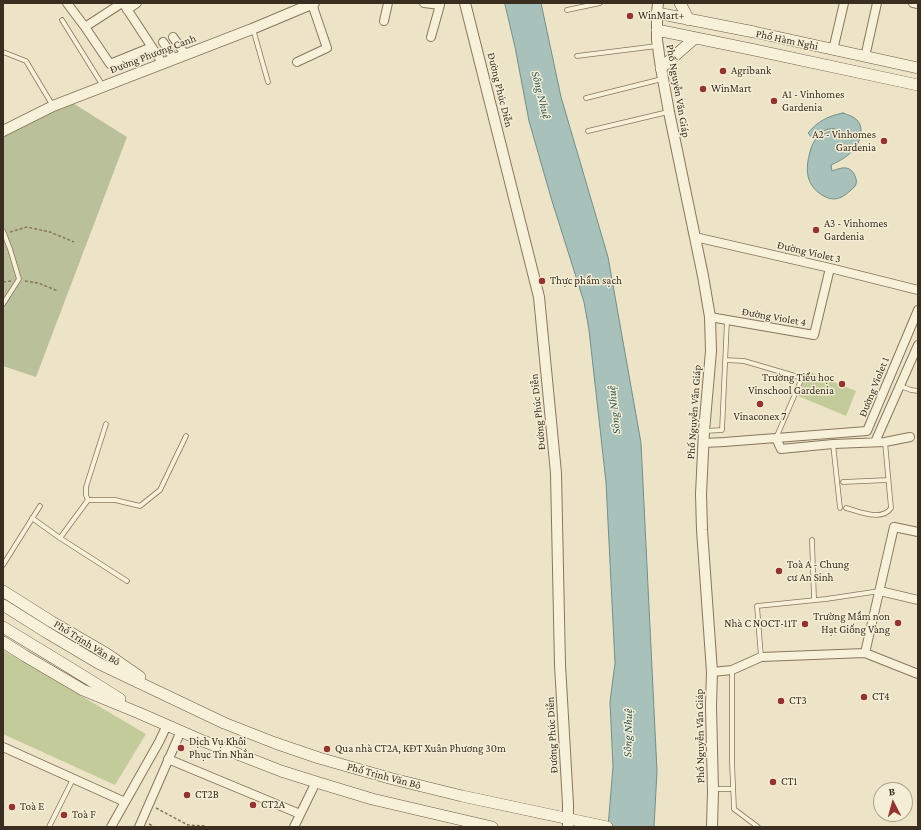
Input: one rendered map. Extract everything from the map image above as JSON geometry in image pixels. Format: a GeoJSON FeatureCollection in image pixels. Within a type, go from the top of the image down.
{"type":"FeatureCollection","features":[{"type":"Feature","properties":{"kind":"main road"},"geometry":{"type":"LineString","coordinates":[[680,3],[689,20]]}},
{"type":"Feature","properties":{"kind":"main road","name":"Phố Hàm Nghi"},"geometry":{"type":"LineString","coordinates":[[657,8],[689,20],[754,32],[918,68]]}},
{"type":"Feature","properties":{"kind":"main road","name":"Phố Hàm Nghi"},"geometry":{"type":"LineString","coordinates":[[657,30],[918,85]]}},
{"type":"Feature","properties":{"kind":"main road"},"geometry":{"type":"LineString","coordinates":[[662,73],[695,38]]}},
{"type":"Feature","properties":{"kind":"main road","name":"Phố Trịnh Văn Bô"},"geometry":{"type":"LineString","coordinates":[[3,591],[107,654],[169,697]]}},
{"type":"Feature","properties":{"kind":"main road","name":"Phố Trịnh Văn Bô"},"geometry":{"type":"LineString","coordinates":[[3,605],[100,664],[224,723],[275,743],[319,758],[388,778],[568,823],[582,821],[607,827]]}},
{"type":"Feature","properties":{"kind":"main road"},"geometry":{"type":"LineString","coordinates":[[3,627],[89,679],[139,713]]}},
{"type":"Feature","properties":{"kind":"main road"},"geometry":{"type":"LineString","coordinates":[[3,642],[24,656],[83,690],[216,746],[281,771],[372,799],[492,827]]}},
{"type":"Feature","properties":{"kind":"street"},"geometry":{"type":"LineString","coordinates":[[67,3],[110,64],[152,47]]}},
{"type":"Feature","properties":{"kind":"street"},"geometry":{"type":"LineString","coordinates":[[85,27],[124,5],[138,3]]}},
{"type":"Feature","properties":{"kind":"street"},"geometry":{"type":"LineString","coordinates":[[297,62],[327,48],[313,3]]}},
{"type":"Feature","properties":{"kind":"street","name":"Đường Phương Canh"},"geometry":{"type":"LineString","coordinates":[[3,131],[53,106],[252,29],[313,3]]}},
{"type":"Feature","properties":{"kind":"street"},"geometry":{"type":"LineString","coordinates":[[384,21],[388,3]]}},
{"type":"Feature","properties":{"kind":"street"},"geometry":{"type":"LineString","coordinates":[[424,3],[440,4],[431,37]]}},
{"type":"Feature","properties":{"kind":"street","name":"Đường Phúc Diễn"},"geometry":{"type":"LineString","coordinates":[[465,3],[539,297],[556,473],[560,665],[568,823]]}},
{"type":"Feature","properties":{"kind":"street"},"geometry":{"type":"LineString","coordinates":[[833,50],[844,3]]}},
{"type":"Feature","properties":{"kind":"street"},"geometry":{"type":"LineString","coordinates":[[865,57],[877,3]]}},
{"type":"Feature","properties":{"kind":"street"},"geometry":{"type":"LineString","coordinates":[[913,3],[918,4]]}},
{"type":"Feature","properties":{"kind":"street"},"geometry":{"type":"LineString","coordinates":[[124,5],[163,64]]}},
{"type":"Feature","properties":{"kind":"street","name":"Phố Nguyễn Văn Giáp"},"geometry":{"type":"LineString","coordinates":[[657,8],[657,46],[710,317],[711,351],[704,431],[701,494],[702,530],[712,672],[712,827]]}},
{"type":"Feature","properties":{"kind":"street"},"geometry":{"type":"LineString","coordinates":[[173,37],[185,54]]}},
{"type":"Feature","properties":{"kind":"street"},"geometry":{"type":"LineString","coordinates":[[164,42],[174,59]]}},
{"type":"Feature","properties":{"kind":"street","name":"Đường Violet 3"},"geometry":{"type":"LineString","coordinates":[[694,237],[918,290]]}},
{"type":"Feature","properties":{"kind":"street","name":"Đường Violet 4"},"geometry":{"type":"LineString","coordinates":[[710,317],[814,335],[830,268]]}},
{"type":"Feature","properties":{"kind":"street","name":"Đường Violet 1"},"geometry":{"type":"LineString","coordinates":[[776,438],[868,431],[918,310]]}},
{"type":"Feature","properties":{"kind":"street"},"geometry":{"type":"LineString","coordinates":[[874,442],[918,345]]}},
{"type":"Feature","properties":{"kind":"street"},"geometry":{"type":"LineString","coordinates":[[704,443],[776,438],[781,449],[833,444],[885,442],[910,437]]}},
{"type":"Feature","properties":{"kind":"street"},"geometry":{"type":"LineString","coordinates":[[865,652],[894,527],[918,532]]}},
{"type":"Feature","properties":{"kind":"street"},"geometry":{"type":"LineString","coordinates":[[880,591],[918,600]]}},
{"type":"Feature","properties":{"kind":"street"},"geometry":{"type":"LineString","coordinates":[[712,672],[732,670],[761,658],[865,652],[918,674]]}},
{"type":"Feature","properties":{"kind":"street"},"geometry":{"type":"LineString","coordinates":[[111,827],[167,725]]}},
{"type":"Feature","properties":{"kind":"street"},"geometry":{"type":"LineString","coordinates":[[139,827],[181,731]]}},
{"type":"Feature","properties":{"kind":"street"},"geometry":{"type":"LineString","coordinates":[[4,749],[125,802]]}},
{"type":"Feature","properties":{"kind":"street"},"geometry":{"type":"LineString","coordinates":[[168,759],[300,814]]}},
{"type":"Feature","properties":{"kind":"street"},"geometry":{"type":"LineString","coordinates":[[294,827],[316,782]]}},
{"type":"Feature","properties":{"kind":"lane"},"geometry":{"type":"LineString","coordinates":[[567,10],[597,3]]}},
{"type":"Feature","properties":{"kind":"lane"},"geometry":{"type":"LineString","coordinates":[[62,20],[103,87]]}},
{"type":"Feature","properties":{"kind":"lane"},"geometry":{"type":"LineString","coordinates":[[252,29],[268,82]]}},
{"type":"Feature","properties":{"kind":"lane"},"geometry":{"type":"LineString","coordinates":[[577,56],[657,46]]}},
{"type":"Feature","properties":{"kind":"lane"},"geometry":{"type":"LineString","coordinates":[[3,52],[26,61],[53,106]]}},
{"type":"Feature","properties":{"kind":"lane"},"geometry":{"type":"LineString","coordinates":[[586,98],[662,73]]}},
{"type":"Feature","properties":{"kind":"lane"},"geometry":{"type":"LineString","coordinates":[[588,131],[669,112]]}},
{"type":"Feature","properties":{"kind":"lane"},"geometry":{"type":"LineString","coordinates":[[3,304],[19,280],[4,232]]}},
{"type":"Feature","properties":{"kind":"lane"},"geometry":{"type":"LineString","coordinates":[[724,442],[722,430],[727,320]]}},
{"type":"Feature","properties":{"kind":"lane"},"geometry":{"type":"LineString","coordinates":[[725,360],[744,361],[802,378],[776,438]]}},
{"type":"Feature","properties":{"kind":"lane"},"geometry":{"type":"LineString","coordinates":[[900,386],[918,392]]}},
{"type":"Feature","properties":{"kind":"lane"},"geometry":{"type":"LineString","coordinates":[[88,500],[86,486],[106,424]]}},
{"type":"Feature","properties":{"kind":"lane"},"geometry":{"type":"LineString","coordinates":[[704,431],[722,430]]}},
{"type":"Feature","properties":{"kind":"lane"},"geometry":{"type":"LineString","coordinates":[[88,500],[114,500],[140,506],[160,490],[186,436]]}},
{"type":"Feature","properties":{"kind":"lane"},"geometry":{"type":"LineString","coordinates":[[846,508],[875,515],[881,515],[889,512],[891,508],[885,442]]}},
{"type":"Feature","properties":{"kind":"lane"},"geometry":{"type":"LineString","coordinates":[[833,444],[840,508]]}},
{"type":"Feature","properties":{"kind":"lane"},"geometry":{"type":"LineString","coordinates":[[843,482],[888,480]]}},
{"type":"Feature","properties":{"kind":"lane"},"geometry":{"type":"LineString","coordinates":[[60,538],[88,500]]}},
{"type":"Feature","properties":{"kind":"lane"},"geometry":{"type":"LineString","coordinates":[[3,565],[40,506]]}},
{"type":"Feature","properties":{"kind":"lane"},"geometry":{"type":"LineString","coordinates":[[32,518],[127,581]]}},
{"type":"Feature","properties":{"kind":"lane"},"geometry":{"type":"LineString","coordinates":[[812,540],[814,599]]}},
{"type":"Feature","properties":{"kind":"lane"},"geometry":{"type":"LineString","coordinates":[[761,658],[757,606],[814,599],[826,599],[880,591]]}},
{"type":"Feature","properties":{"kind":"lane"},"geometry":{"type":"LineString","coordinates":[[732,670],[734,810],[758,827]]}},
{"type":"Feature","properties":{"kind":"lane"},"geometry":{"type":"LineString","coordinates":[[50,827],[73,779]]}},
{"type":"Feature","properties":{"kind":"lane"},"geometry":{"type":"LineString","coordinates":[[713,789],[733,789]]}},
{"type":"Feature","properties":{"kind":"path"},"geometry":{"type":"LineString","coordinates":[[4,232],[27,227],[50,232],[74,242]]}},
{"type":"Feature","properties":{"kind":"path"},"geometry":{"type":"LineString","coordinates":[[3,282],[19,280],[38,283],[58,291]]}},
{"type":"Feature","properties":{"kind":"path"},"geometry":{"type":"LineString","coordinates":[[149,804],[188,825],[206,827]]}},
{"type":"Feature","properties":{"kind":"green space"},"geometry":{"type":"Polygon","coordinates":[[[68,100],[127,137],[36,377],[3,366],[3,131],[68,100]]]}},
{"type":"Feature","properties":{"kind":"green space"},"geometry":{"type":"Polygon","coordinates":[[[808,371],[856,391],[846,416],[798,396],[808,371]]]}},
{"type":"Feature","properties":{"kind":"green space"},"geometry":{"type":"Polygon","coordinates":[[[3,650],[146,734],[115,785],[3,734],[3,650]]]}},
{"type":"Feature","properties":{"kind":"water","name":"Sông Nhuệ"},"geometry":{"type":"Polygon","coordinates":[[[505,3],[541,3],[561,97],[608,257],[641,443],[657,771],[654,827],[608,827],[613,767],[610,702],[615,663],[606,482],[589,330],[584,302],[552,201],[529,121],[505,3]]]}},
{"type":"Feature","properties":{"kind":"water"},"geometry":{"type":"Polygon","coordinates":[[[843,113],[858,121],[861,128],[860,137],[855,148],[847,156],[831,165],[832,171],[848,168],[853,172],[856,183],[847,194],[840,198],[833,199],[822,195],[813,187],[807,171],[810,150],[815,140],[835,129],[826,130],[813,139],[808,133],[824,120],[843,113]]]}},
{"type":"Feature","properties":{"kind":"place","name":"WinMart+"},"geometry":{"type":"Point","coordinates":[630,16]}},
{"type":"Feature","properties":{"kind":"place","name":"Agribank"},"geometry":{"type":"Point","coordinates":[723,71]}},
{"type":"Feature","properties":{"kind":"place","name":"WinMart"},"geometry":{"type":"Point","coordinates":[703,89]}},
{"type":"Feature","properties":{"kind":"place","name":"A1 - Vinhomes Gardenia"},"geometry":{"type":"Point","coordinates":[774,101]}},
{"type":"Feature","properties":{"kind":"place","name":"A2 - Vinhomes Gardenia"},"geometry":{"type":"Point","coordinates":[884,141]}},
{"type":"Feature","properties":{"kind":"place","name":"A3 - Vinhomes Gardenia"},"geometry":{"type":"Point","coordinates":[816,230]}},
{"type":"Feature","properties":{"kind":"place","name":"Thực phẩm sạch"},"geometry":{"type":"Point","coordinates":[542,281]}},
{"type":"Feature","properties":{"kind":"place","name":"Trường Tiểu học Vinschool Gardenia"},"geometry":{"type":"Point","coordinates":[842,384]}},
{"type":"Feature","properties":{"kind":"place","name":"Vinaconex 7"},"geometry":{"type":"Point","coordinates":[760,404]}},
{"type":"Feature","properties":{"kind":"place","name":"Toà A - Chung cư An Sinh"},"geometry":{"type":"Point","coordinates":[779,571]}},
{"type":"Feature","properties":{"kind":"place","name":"Trường Mầm non Hạt Giống Vàng"},"geometry":{"type":"Point","coordinates":[898,623]}},
{"type":"Feature","properties":{"kind":"place","name":"Nhà C NOCT-11T"},"geometry":{"type":"Point","coordinates":[805,624]}},
{"type":"Feature","properties":{"kind":"place","name":"CT4"},"geometry":{"type":"Point","coordinates":[864,697]}},
{"type":"Feature","properties":{"kind":"place","name":"CT3"},"geometry":{"type":"Point","coordinates":[781,701]}},
{"type":"Feature","properties":{"kind":"place","name":"Dịch Vụ Khôi Phục Tin Nhắn"},"geometry":{"type":"Point","coordinates":[181,748]}},
{"type":"Feature","properties":{"kind":"place","name":"Qua nhà CT2A, KĐT Xuân Phương 30m"},"geometry":{"type":"Point","coordinates":[327,749]}},
{"type":"Feature","properties":{"kind":"place","name":"CT1"},"geometry":{"type":"Point","coordinates":[773,782]}},
{"type":"Feature","properties":{"kind":"place","name":"CT2B"},"geometry":{"type":"Point","coordinates":[187,795]}},
{"type":"Feature","properties":{"kind":"place","name":"CT2A"},"geometry":{"type":"Point","coordinates":[253,805]}},
{"type":"Feature","properties":{"kind":"place","name":"Toà E"},"geometry":{"type":"Point","coordinates":[12,807]}},
{"type":"Feature","properties":{"kind":"place","name":"Toà F"},"geometry":{"type":"Point","coordinates":[64,815]}}]}
